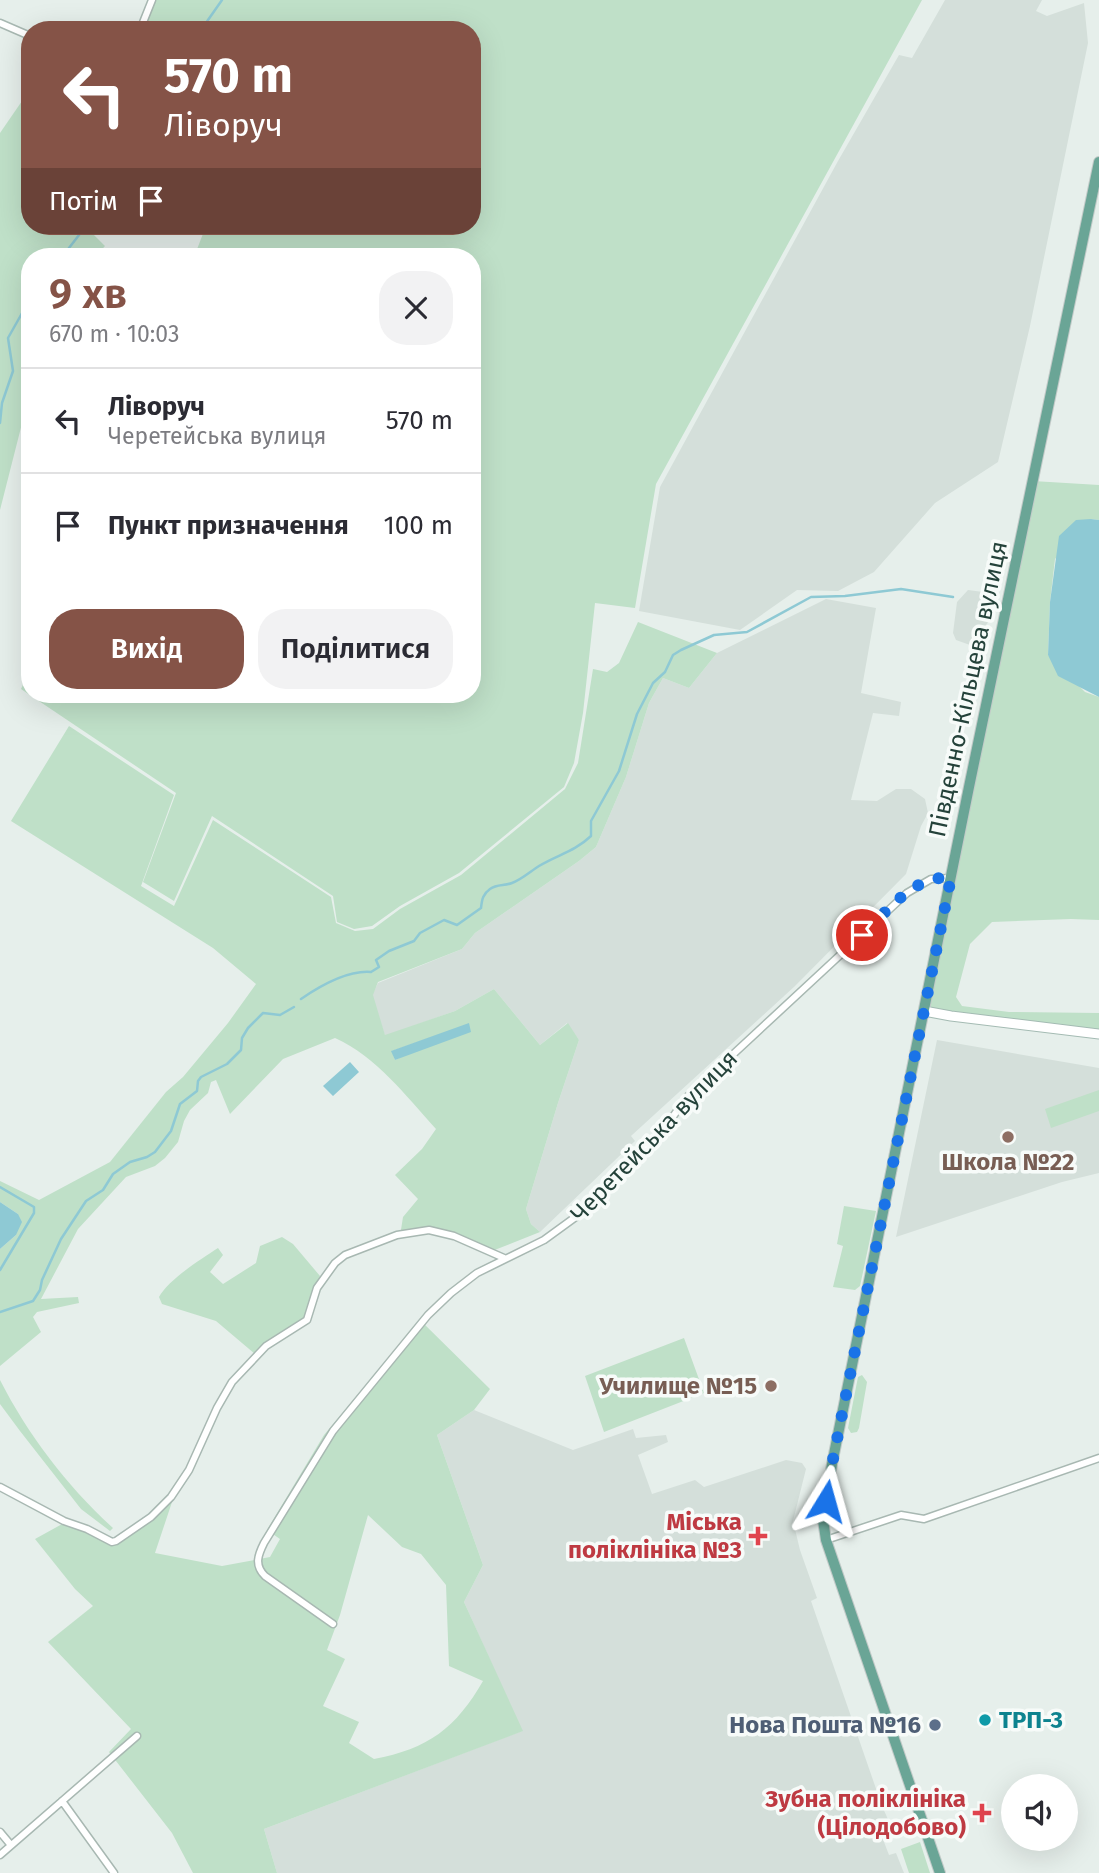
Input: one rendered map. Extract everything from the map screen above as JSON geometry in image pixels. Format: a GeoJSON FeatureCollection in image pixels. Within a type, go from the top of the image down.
{"type":"FeatureCollection","features":[{"type":"Feature","properties":{"kind":"main road","name":"Південно-Кільцева вулиця"},"geometry":{"type":"LineString","coordinates":[[940,1873],[826,1541],[824,1520],[832,1464],[1099,162]]}},
{"type":"Feature","properties":{"kind":"street"},"geometry":{"type":"LineString","coordinates":[[143,21],[152,0]]}},
{"type":"Feature","properties":{"kind":"street"},"geometry":{"type":"LineString","coordinates":[[0,23],[21,32]]}},
{"type":"Feature","properties":{"kind":"street","name":"Черетейська вулиця"},"geometry":{"type":"LineString","coordinates":[[333,1624],[274,1584],[260,1572],[257,1563],[261,1548],[326,1443],[400,1347],[451,1293],[477,1273],[544,1240],[578,1216],[659,1136],[687,1097],[907,892],[931,879],[951,878]]}},
{"type":"Feature","properties":{"kind":"street"},"geometry":{"type":"LineString","coordinates":[[924,1011],[1099,1034]]}},
{"type":"Feature","properties":{"kind":"street"},"geometry":{"type":"LineString","coordinates":[[0,1487],[64,1521],[112,1542],[116,1541],[151,1517],[171,1497],[189,1470],[232,1382],[266,1346],[307,1320],[317,1288],[335,1263],[345,1255],[397,1235],[429,1230],[454,1236],[504,1258]]}},
{"type":"Feature","properties":{"kind":"street"},"geometry":{"type":"LineString","coordinates":[[826,1541],[901,1515],[924,1519],[1099,1458]]}},
{"type":"Feature","properties":{"kind":"street"},"geometry":{"type":"LineString","coordinates":[[0,1855],[137,1736]]}},
{"type":"Feature","properties":{"kind":"street"},"geometry":{"type":"LineString","coordinates":[[62,1801],[114,1873]]}},
{"type":"Feature","properties":{"kind":"street"},"geometry":{"type":"LineString","coordinates":[[2,1837],[10,1844]]}},
{"type":"Feature","properties":{"kind":"shaded area"},"geometry":{"type":"Polygon","coordinates":[[[945,0],[1042,0],[1036,11],[1047,16],[1084,3],[1088,43],[1030,326],[998,462],[935,503],[874,572],[838,591],[797,590],[740,630],[639,611],[660,487],[899,55],[912,58],[945,0]]]}},
{"type":"Feature","properties":{"kind":"shaded area"},"geometry":{"type":"Polygon","coordinates":[[[968,590],[998,594],[994,615],[970,645],[956,640],[953,633],[957,602],[968,590]]]}},
{"type":"Feature","properties":{"kind":"shaded area"},"geometry":{"type":"Polygon","coordinates":[[[826,599],[876,608],[861,693],[901,702],[899,716],[873,713],[851,800],[877,801],[896,789],[911,789],[925,799],[928,813],[921,826],[906,874],[795,986],[631,1136],[635,1141],[540,1232],[531,1224],[526,1209],[579,1040],[567,1023],[540,1045],[494,989],[455,1011],[385,1036],[372,995],[378,983],[462,949],[475,933],[596,847],[626,777],[649,703],[663,678],[689,688],[717,653],[826,599]]]}},
{"type":"Feature","properties":{"kind":"shaded area","name":"Школа №22"},"geometry":{"type":"Polygon","coordinates":[[[937,1040],[1099,1068],[1099,1173],[1062,1182],[896,1237],[937,1040]]]}},
{"type":"Feature","properties":{"kind":"shaded area"},"geometry":{"type":"Polygon","coordinates":[[[474,1410],[573,1450],[633,1429],[636,1438],[666,1435],[668,1442],[638,1455],[652,1494],[695,1480],[704,1487],[786,1460],[802,1463],[806,1469],[793,1521],[817,1598],[811,1601],[891,1826],[881,1830],[884,1842],[889,1855],[896,1853],[904,1873],[277,1873],[264,1829],[522,1731],[464,1602],[483,1565],[437,1435],[474,1410]]]}},
{"type":"Feature","properties":{"kind":"green space"},"geometry":{"type":"Polygon","coordinates":[[[152,0],[922,0],[656,484],[635,608],[595,603],[583,713],[574,763],[564,787],[459,873],[400,906],[372,926],[354,929],[337,922],[333,896],[212,816],[174,901],[143,882],[176,793],[42,703],[481,703],[481,248],[197,248],[203,235],[481,235],[481,21],[144,21],[152,0]]]}},
{"type":"Feature","properties":{"kind":"green space"},"geometry":{"type":"Polygon","coordinates":[[[21,102],[21,235],[94,235],[105,246],[21,248],[21,427],[0,510],[0,133],[21,102]]]}},
{"type":"Feature","properties":{"kind":"green space"},"geometry":{"type":"Polygon","coordinates":[[[1033,481],[1099,485],[1099,520],[1091,519],[1055,559],[1048,655],[1085,692],[1099,697],[1099,920],[992,922],[970,944],[956,997],[962,1006],[1009,1012],[1099,1013],[1099,1034],[925,1010],[1033,481]]]}},
{"type":"Feature","properties":{"kind":"green space"},"geometry":{"type":"Polygon","coordinates":[[[638,622],[717,653],[689,688],[663,678],[649,703],[626,777],[596,847],[475,933],[462,949],[378,982],[373,995],[385,1035],[455,1011],[494,989],[540,1045],[568,1023],[579,1040],[526,1209],[531,1224],[540,1232],[492,1251],[444,1232],[400,1236],[403,1217],[418,1199],[395,1175],[422,1149],[436,1129],[377,1066],[335,1038],[283,1059],[230,1114],[216,1080],[211,1082],[208,1093],[190,1110],[178,1142],[165,1158],[155,1166],[126,1177],[78,1229],[41,1299],[78,1297],[79,1303],[37,1312],[33,1317],[41,1332],[0,1366],[0,1249],[16,1235],[18,1214],[0,1202],[0,1181],[39,1200],[110,1162],[166,1092],[183,1077],[228,1023],[256,984],[213,948],[11,821],[69,726],[174,795],[141,886],[174,906],[213,820],[331,897],[336,923],[355,931],[373,929],[400,909],[461,875],[565,789],[578,763],[593,669],[607,672],[619,663],[638,622]],[[469,1024],[392,1051],[395,1060],[469,1024]]]}},
{"type":"Feature","properties":{"kind":"green space"},"geometry":{"type":"Polygon","coordinates":[[[1099,1090],[1099,1111],[1051,1128],[1045,1109],[1099,1090]]]}},
{"type":"Feature","properties":{"kind":"green space"},"geometry":{"type":"Polygon","coordinates":[[[844,1206],[876,1211],[860,1286],[855,1290],[833,1287],[843,1246],[837,1244],[844,1206]]]}},
{"type":"Feature","properties":{"kind":"green space"},"geometry":{"type":"Polygon","coordinates":[[[282,1237],[293,1244],[320,1276],[310,1309],[301,1322],[255,1354],[216,1321],[162,1304],[159,1297],[163,1290],[218,1248],[223,1255],[210,1272],[223,1284],[256,1263],[260,1246],[282,1237]]]}},
{"type":"Feature","properties":{"kind":"green space"},"geometry":{"type":"Polygon","coordinates":[[[420,1320],[490,1389],[474,1410],[437,1435],[483,1565],[464,1602],[523,1731],[264,1829],[277,1873],[193,1873],[172,1833],[109,1752],[131,1729],[48,1642],[93,1606],[75,1589],[35,1539],[64,1523],[113,1540],[142,1526],[163,1510],[177,1487],[155,1553],[222,1566],[270,1557],[280,1539],[267,1530],[324,1435],[420,1320]],[[368,1515],[340,1615],[327,1650],[345,1659],[323,1706],[359,1722],[349,1743],[374,1759],[410,1749],[439,1734],[462,1712],[483,1681],[449,1666],[446,1585],[421,1554],[402,1547],[368,1515]]]}},
{"type":"Feature","properties":{"kind":"green space"},"geometry":{"type":"Polygon","coordinates":[[[684,1338],[704,1393],[604,1432],[585,1376],[684,1338]]]}},
{"type":"Feature","properties":{"kind":"green space"},"geometry":{"type":"Polygon","coordinates":[[[862,1375],[867,1382],[859,1428],[857,1432],[851,1433],[848,1428],[858,1377],[862,1375]]]}},
{"type":"Feature","properties":{"kind":"green space"},"geometry":{"type":"Polygon","coordinates":[[[0,1380],[36,1440],[65,1478],[113,1528],[110,1531],[81,1509],[0,1404],[0,1380]]]}},
{"type":"Feature","properties":{"kind":"green space"},"geometry":{"type":"Polygon","coordinates":[[[920,1842],[930,1873],[909,1873],[901,1849],[920,1842]]]}},
{"type":"Feature","properties":{"kind":"water"},"geometry":{"type":"Polygon","coordinates":[[[1076,520],[1099,520],[1099,697],[1058,676],[1048,655],[1050,602],[1059,536],[1076,520]]]}},
{"type":"Feature","properties":{"kind":"water"},"geometry":{"type":"Polygon","coordinates":[[[469,1023],[471,1032],[395,1060],[391,1051],[469,1023]]]}},
{"type":"Feature","properties":{"kind":"water"},"geometry":{"type":"Polygon","coordinates":[[[350,1062],[359,1072],[333,1096],[323,1086],[350,1062]]]}},
{"type":"Feature","properties":{"kind":"water"},"geometry":{"type":"Polygon","coordinates":[[[0,1202],[18,1214],[22,1222],[16,1235],[0,1249],[0,1202]]]}},
{"type":"Feature","properties":{"kind":"waterway"},"geometry":{"type":"LineString","coordinates":[[207,21],[222,0]]}},
{"type":"Feature","properties":{"kind":"waterway"},"geometry":{"type":"LineString","coordinates":[[69,248],[79,235]]}},
{"type":"Feature","properties":{"kind":"waterway"},"geometry":{"type":"LineString","coordinates":[[0,423],[2,403],[13,371],[8,338],[21,315]]}},
{"type":"Feature","properties":{"kind":"waterway"},"geometry":{"type":"LineString","coordinates":[[301,999],[343,976],[371,972],[379,967],[376,960],[389,951],[414,941],[420,933],[444,920],[457,925],[481,908],[483,897],[490,889],[515,882],[539,866],[579,846],[591,836],[591,821],[619,771],[637,714],[653,683],[665,672],[673,655],[681,650],[714,635],[747,632],[811,597],[901,589],[953,597]]}},
{"type":"Feature","properties":{"kind":"waterway"},"geometry":{"type":"LineString","coordinates":[[0,1312],[33,1301],[61,1239],[86,1201],[103,1190],[113,1174],[130,1162],[155,1152],[171,1131],[180,1104],[197,1091],[201,1077],[227,1064],[241,1050],[242,1038],[248,1028],[263,1013],[280,1015],[294,1007]]}},
{"type":"Feature","properties":{"kind":"waterway"},"geometry":{"type":"LineString","coordinates":[[0,1187],[34,1207],[34,1213],[0,1270]]}},
{"type":"Feature","properties":{"kind":"place","name":"Школа №22"},"geometry":{"type":"Point","coordinates":[1008,1137]}},
{"type":"Feature","properties":{"kind":"place","name":"Училище №15"},"geometry":{"type":"Point","coordinates":[771,1386]}},
{"type":"Feature","properties":{"kind":"place","name":"Міська поліклініка №3"},"geometry":{"type":"Point","coordinates":[758,1536]}},
{"type":"Feature","properties":{"kind":"place","name":"ТРП-3"},"geometry":{"type":"Point","coordinates":[985,1720]}},
{"type":"Feature","properties":{"kind":"place","name":"Нова Пошта №16"},"geometry":{"type":"Point","coordinates":[935,1725]}},
{"type":"Feature","properties":{"kind":"place","name":"Зубна поліклініка (Цілодобово)"},"geometry":{"type":"Point","coordinates":[982,1813]}},
{"type":"Feature","properties":{"kind":"route"},"geometry":{"type":"LineString","coordinates":[[826,1501],[951,878],[931,879],[907,892],[862,935]]}}]}
